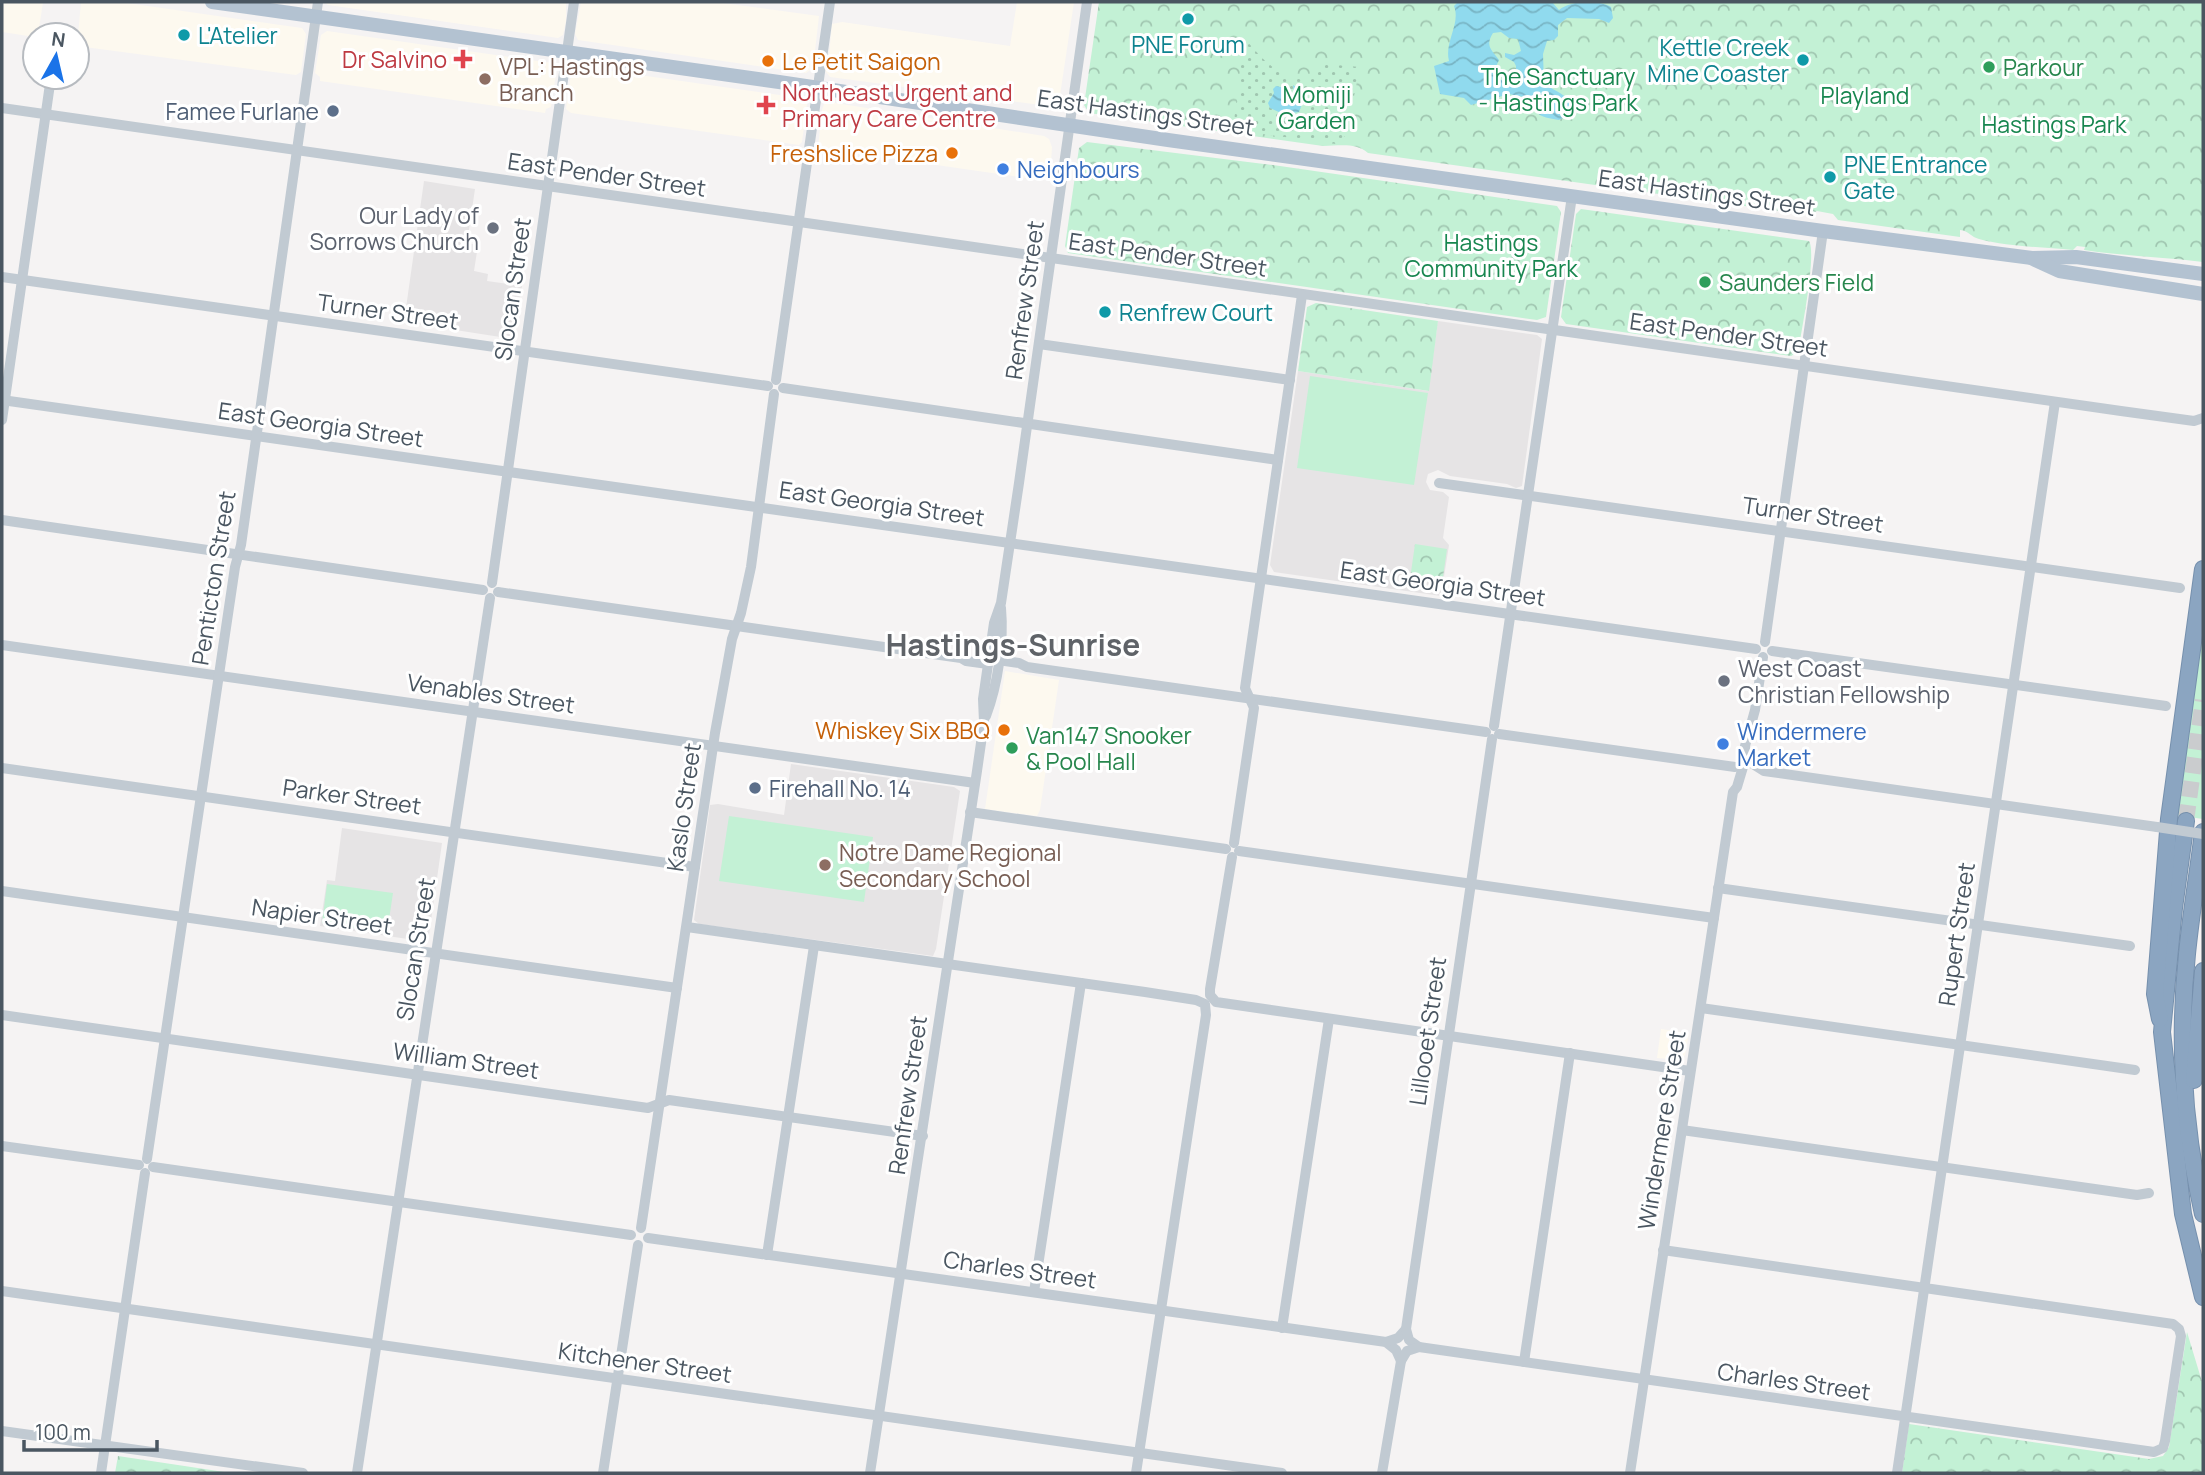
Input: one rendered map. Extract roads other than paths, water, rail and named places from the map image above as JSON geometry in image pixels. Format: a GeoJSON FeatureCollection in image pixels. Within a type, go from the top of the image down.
{"type":"FeatureCollection","features":[{"type":"Feature","properties":{"kind":"highway"},"geometry":{"type":"LineString","coordinates":[[2203,569],[2169,819],[2160,905],[2155,994],[2162,1032],[2183,1214],[2203,1297]]}},
{"type":"Feature","properties":{"kind":"highway"},"geometry":{"type":"LineString","coordinates":[[2162,1032],[2186,821]]}},
{"type":"Feature","properties":{"kind":"highway"},"geometry":{"type":"LineString","coordinates":[[2203,833],[2184,990],[2185,1086],[2197,1190],[2203,1214]]}},
{"type":"Feature","properties":{"kind":"highway"},"geometry":{"type":"LineString","coordinates":[[2191,1141],[2196,1035],[2203,971]]}},
{"type":"Feature","properties":{"kind":"main road","name":"East Hastings Street"},"geometry":{"type":"LineString","coordinates":[[212,2],[317,9],[568,52],[1823,231],[2032,258],[2076,257],[2203,274]]}},
{"type":"Feature","properties":{"kind":"main road","name":"East Hastings Street"},"geometry":{"type":"LineString","coordinates":[[2032,258],[2059,271],[2203,294]]}},
{"type":"Feature","properties":{"kind":"street","name":"Slocan Street"},"geometry":{"type":"LineString","coordinates":[[357,1473],[491,591],[574,2]]}},
{"type":"Feature","properties":{"kind":"street","name":"Kaslo Street"},"geometry":{"type":"LineString","coordinates":[[603,1473],[713,746],[723,685],[751,567],[830,2]]}},
{"type":"Feature","properties":{"kind":"street","name":"Renfrew Street"},"geometry":{"type":"LineString","coordinates":[[870,1473],[984,722],[992,699],[993,623],[1001,603],[1087,2]]}},
{"type":"Feature","properties":{"kind":"street","name":"Penticton Street"},"geometry":{"type":"LineString","coordinates":[[101,1473],[274,316],[317,9]]}},
{"type":"Feature","properties":{"kind":"street"},"geometry":{"type":"LineString","coordinates":[[2,420],[49,91]]}},
{"type":"Feature","properties":{"kind":"street","name":"East Pender Street"},"geometry":{"type":"LineString","coordinates":[[2,108],[2055,402],[2194,421],[2203,418]]}},
{"type":"Feature","properties":{"kind":"street","name":"Lillooet Street"},"geometry":{"type":"LineString","coordinates":[[1403,1342],[1572,195]]}},
{"type":"Feature","properties":{"kind":"street","name":"Windermere Street"},"geometry":{"type":"LineString","coordinates":[[1737,772],[1745,759],[1745,746],[1755,710],[1823,231]]}},
{"type":"Feature","properties":{"kind":"street","name":"Turner Street"},"geometry":{"type":"LineString","coordinates":[[2,277],[1278,460]]}},
{"type":"Feature","properties":{"kind":"street"},"geometry":{"type":"LineString","coordinates":[[1136,1473],[1254,708],[1245,688],[1302,295]]}},
{"type":"Feature","properties":{"kind":"street"},"geometry":{"type":"LineString","coordinates":[[1038,344],[1290,380]]}},
{"type":"Feature","properties":{"kind":"street","name":"East Georgia Street"},"geometry":{"type":"LineString","coordinates":[[3,400],[2166,706]]}},
{"type":"Feature","properties":{"kind":"street","name":"Rupert Street"},"geometry":{"type":"LineString","coordinates":[[1897,1473],[2055,402]]}},
{"type":"Feature","properties":{"kind":"street","name":"Turner Street"},"geometry":{"type":"LineString","coordinates":[[1439,482],[2180,588]]}},
{"type":"Feature","properties":{"kind":"street"},"geometry":{"type":"LineString","coordinates":[[2,520],[737,625],[967,661],[1019,663],[1027,667],[1493,733],[1737,772],[1764,771],[2203,833]]}},
{"type":"Feature","properties":{"kind":"street","name":"Venables Street"},"geometry":{"type":"LineString","coordinates":[[2,645],[975,783]]}},
{"type":"Feature","properties":{"kind":"street","name":"Windermere Street"},"geometry":{"type":"LineString","coordinates":[[1630,1473],[1733,792],[1740,751],[1745,746]]}},
{"type":"Feature","properties":{"kind":"street"},"geometry":{"type":"LineString","coordinates":[[1745,759],[1764,771]]}},
{"type":"Feature","properties":{"kind":"street","name":"Parker Street"},"geometry":{"type":"LineString","coordinates":[[2,768],[695,867]]}},
{"type":"Feature","properties":{"kind":"street"},"geometry":{"type":"LineString","coordinates":[[970,812],[1714,918]]}},
{"type":"Feature","properties":{"kind":"street"},"geometry":{"type":"LineString","coordinates":[[1718,888],[2130,946]]}},
{"type":"Feature","properties":{"kind":"street","name":"Napier Street"},"geometry":{"type":"LineString","coordinates":[[2,891],[677,988]]}},
{"type":"Feature","properties":{"kind":"street"},"geometry":{"type":"LineString","coordinates":[[687,927],[1690,1071]]}},
{"type":"Feature","properties":{"kind":"street"},"geometry":{"type":"LineString","coordinates":[[767,1255],[814,946]]}},
{"type":"Feature","properties":{"kind":"street"},"geometry":{"type":"LineString","coordinates":[[1034,1292],[1081,983]]}},
{"type":"Feature","properties":{"kind":"street"},"geometry":{"type":"LineString","coordinates":[[1701,1008],[2135,1070]]}},
{"type":"Feature","properties":{"kind":"street","name":"William Street"},"geometry":{"type":"LineString","coordinates":[[2,1015],[648,1108],[669,1100],[923,1136]]}},
{"type":"Feature","properties":{"kind":"street"},"geometry":{"type":"LineString","coordinates":[[1282,1328],[1329,1018]]}},
{"type":"Feature","properties":{"kind":"street"},"geometry":{"type":"LineString","coordinates":[[1524,1362],[1570,1053]]}},
{"type":"Feature","properties":{"kind":"street"},"geometry":{"type":"LineString","coordinates":[[1682,1130],[2137,1195],[2149,1193]]}},
{"type":"Feature","properties":{"kind":"street","name":"Charles Street"},"geometry":{"type":"LineString","coordinates":[[2,1146],[1282,1328],[1403,1342],[1419,1347],[1906,1418],[2154,1452],[2162,1448],[2180,1336],[2179,1328],[2171,1323],[1925,1288]]}},
{"type":"Feature","properties":{"kind":"street"},"geometry":{"type":"LineString","coordinates":[[1664,1250],[1925,1288]]}},
{"type":"Feature","properties":{"kind":"street","name":"Kitchener Street"},"geometry":{"type":"LineString","coordinates":[[2,1292],[1282,1473]]}},
{"type":"Feature","properties":{"kind":"street"},"geometry":{"type":"LineString","coordinates":[[1382,1473],[1403,1342]]}},
{"type":"Feature","properties":{"kind":"street"},"geometry":{"type":"LineString","coordinates":[[2,1431],[303,1473]]}},
{"type":"Feature","properties":{"kind":"water"},"geometry":{"type":"Polygon","coordinates":[[[1458,2],[1552,2],[1559,10],[1570,4],[1592,2],[1611,7],[1613,18],[1609,23],[1599,19],[1567,18],[1558,25],[1558,36],[1547,41],[1543,54],[1544,83],[1570,101],[1568,115],[1559,120],[1537,113],[1533,99],[1509,94],[1471,105],[1464,98],[1440,94],[1434,66],[1449,61],[1456,13],[1454,6],[1458,2]],[[1501,32],[1493,33],[1489,41],[1499,60],[1493,73],[1501,80],[1516,76],[1516,66],[1505,57],[1505,53],[1514,55],[1521,51],[1518,39],[1509,38],[1501,32]]]}},
{"type":"Feature","properties":{"kind":"water"},"geometry":{"type":"Polygon","coordinates":[[[1293,85],[1305,96],[1299,112],[1293,113],[1289,110],[1281,113],[1270,108],[1268,103],[1276,86],[1286,88],[1285,94],[1290,96],[1294,94],[1293,85]]]}},
{"type":"Feature","properties":{"kind":"tunnel"},"geometry":{"type":"LineString","coordinates":[[2186,821],[2203,700]]}},
{"type":"Feature","properties":{"kind":"place","name":"PNE Forum"},"geometry":{"type":"Point","coordinates":[1188,19]}},
{"type":"Feature","properties":{"kind":"place","name":"L'Atelier"},"geometry":{"type":"Point","coordinates":[184,35]}},
{"type":"Feature","properties":{"kind":"place","name":"Dr Salvino"},"geometry":{"type":"Point","coordinates":[463,59]}},
{"type":"Feature","properties":{"kind":"place","name":"Kettle Creek Mine Coaster"},"geometry":{"type":"Point","coordinates":[1803,60]}},
{"type":"Feature","properties":{"kind":"place","name":"Le Petit Saigon"},"geometry":{"type":"Point","coordinates":[768,61]}},
{"type":"Feature","properties":{"kind":"place","name":"Parkour"},"geometry":{"type":"Point","coordinates":[1989,67]}},
{"type":"Feature","properties":{"kind":"place","name":"VPL: Hastings Branch"},"geometry":{"type":"Point","coordinates":[485,79]}},
{"type":"Feature","properties":{"kind":"place","name":"Northeast Urgent and Primary Care Centre"},"geometry":{"type":"Point","coordinates":[766,105]}},
{"type":"Feature","properties":{"kind":"place","name":"Famee Furlane"},"geometry":{"type":"Point","coordinates":[333,111]}},
{"type":"Feature","properties":{"kind":"place","name":"Freshslice Pizza"},"geometry":{"type":"Point","coordinates":[952,153]}},
{"type":"Feature","properties":{"kind":"place","name":"Neighbours"},"geometry":{"type":"Point","coordinates":[1003,169]}},
{"type":"Feature","properties":{"kind":"place","name":"PNE Entrance Gate"},"geometry":{"type":"Point","coordinates":[1830,177]}},
{"type":"Feature","properties":{"kind":"place","name":"Our Lady of Sorrows Church"},"geometry":{"type":"Point","coordinates":[493,228]}},
{"type":"Feature","properties":{"kind":"place","name":"Saunders Field"},"geometry":{"type":"Point","coordinates":[1705,282]}},
{"type":"Feature","properties":{"kind":"place","name":"Renfrew Court"},"geometry":{"type":"Point","coordinates":[1105,312]}},
{"type":"Feature","properties":{"kind":"place","name":"West Coast Christian Fellowship"},"geometry":{"type":"Point","coordinates":[1724,681]}},
{"type":"Feature","properties":{"kind":"place","name":"Whiskey Six BBQ"},"geometry":{"type":"Point","coordinates":[1004,730]}},
{"type":"Feature","properties":{"kind":"place","name":"Windermere Market"},"geometry":{"type":"Point","coordinates":[1723,744]}},
{"type":"Feature","properties":{"kind":"place","name":"Van147 Snooker & Pool Hall"},"geometry":{"type":"Point","coordinates":[1012,748]}},
{"type":"Feature","properties":{"kind":"place","name":"Firehall No. 14"},"geometry":{"type":"Point","coordinates":[755,788]}},
{"type":"Feature","properties":{"kind":"place","name":"Notre Dame Regional Secondary School"},"geometry":{"type":"Point","coordinates":[825,865]}},
{"type":"Feature","properties":{"kind":"district","name":"Hastings-Sunrise"},"geometry":{"type":"Point","coordinates":[1013,644]}},
{"type":"Feature","properties":{"kind":"park label","name":"The Sanctuary - Hastings Park"},"geometry":{"type":"Point","coordinates":[1558,89]}},
{"type":"Feature","properties":{"kind":"park label","name":"Playland"},"geometry":{"type":"Point","coordinates":[1865,95]}},
{"type":"Feature","properties":{"kind":"park label","name":"Momiji Garden"},"geometry":{"type":"Point","coordinates":[1317,107]}},
{"type":"Feature","properties":{"kind":"park label","name":"Hastings Park"},"geometry":{"type":"Point","coordinates":[2054,124]}},
{"type":"Feature","properties":{"kind":"park label","name":"Hastings Community Park"},"geometry":{"type":"Point","coordinates":[1491,255]}}]}
